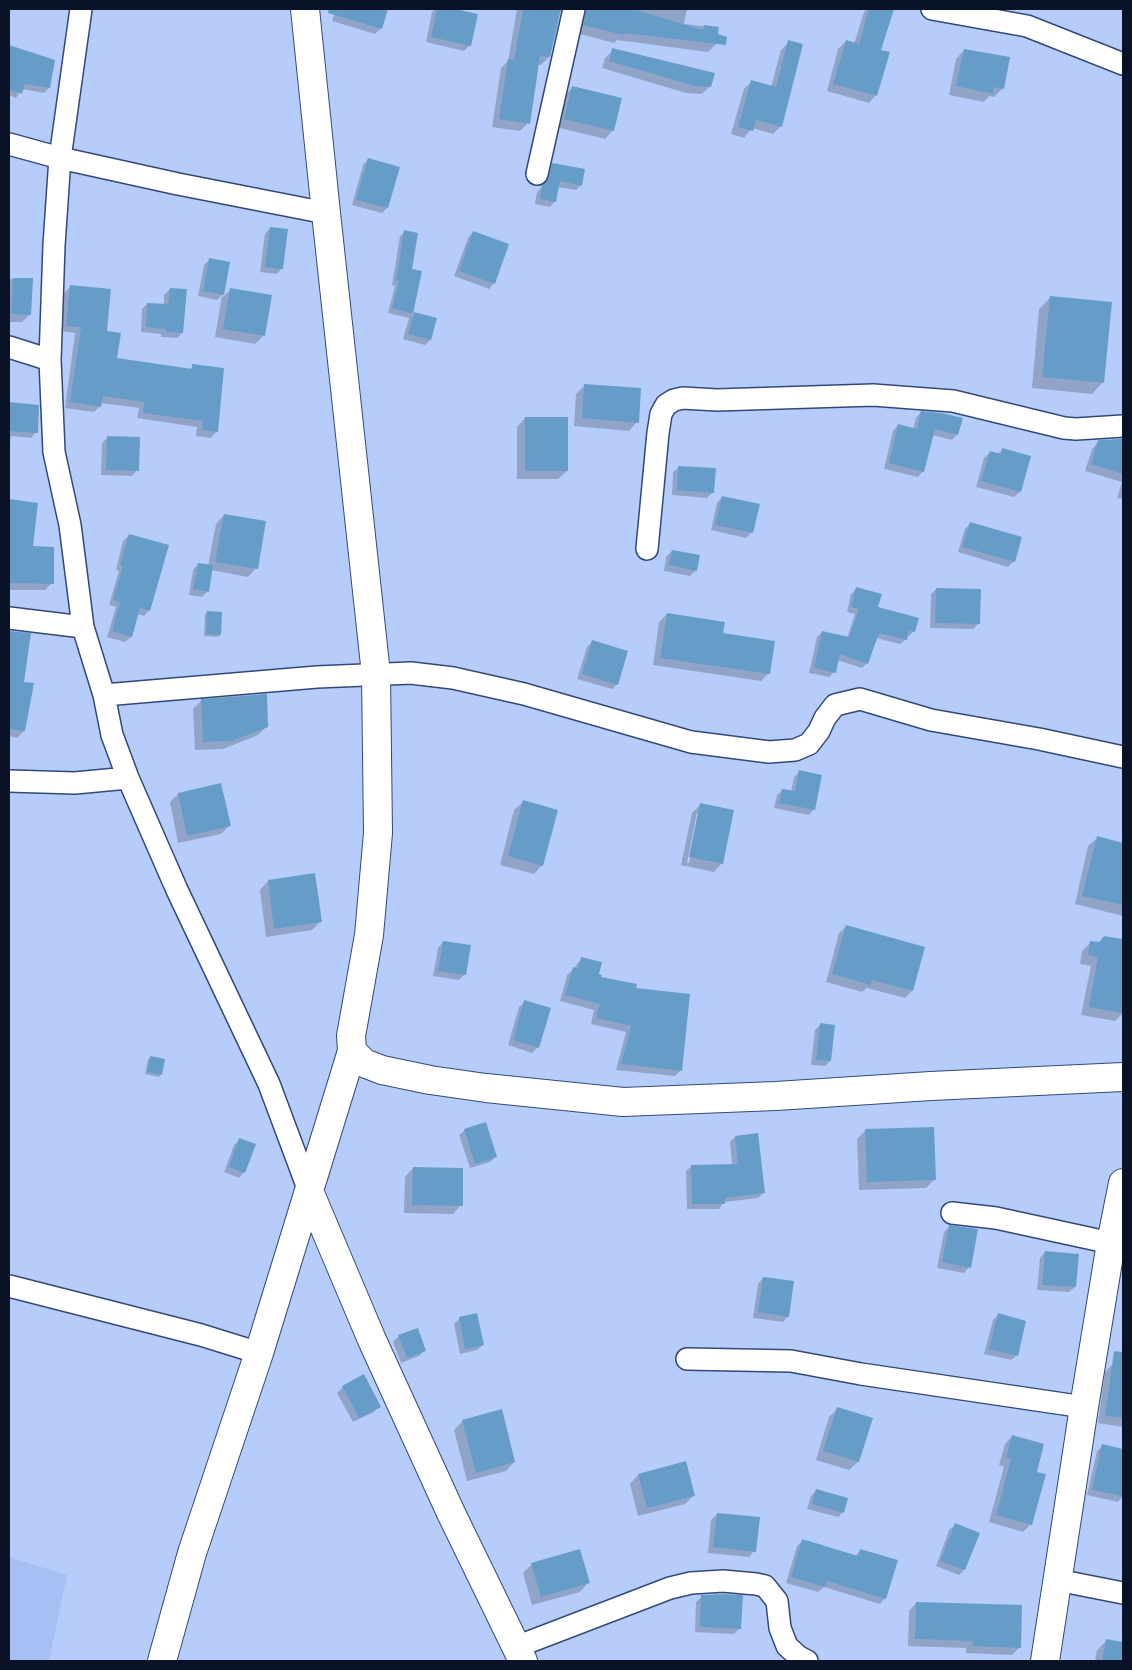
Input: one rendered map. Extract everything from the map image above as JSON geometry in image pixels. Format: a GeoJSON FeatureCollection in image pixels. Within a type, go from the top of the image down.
{"type":"FeatureCollection","features":[{"type":"Feature","properties":{"kind":"street"},"geometry":{"type":"LineString","coordinates":[[82,9],[60,158],[54,245],[50,360],[54,452],[70,525],[83,627],[104,695],[112,734],[128,778],[177,890],[269,1084],[308,1191],[372,1340],[451,1513],[520,1654],[670,1588],[691,1583],[723,1581],[765,1586],[777,1601],[780,1628],[787,1646],[799,1657],[807,1661]]}},
{"type":"Feature","properties":{"kind":"street"},"geometry":{"type":"LineString","coordinates":[[162,1661],[192,1552],[259,1353],[352,1051],[350,1036],[369,935],[378,833],[376,674],[305,9]]}},
{"type":"Feature","properties":{"kind":"street"},"geometry":{"type":"LineString","coordinates":[[537,174],[574,9]]}},
{"type":"Feature","properties":{"kind":"street"},"geometry":{"type":"LineString","coordinates":[[932,9],[1028,17],[1123,64]]}},
{"type":"Feature","properties":{"kind":"street"},"geometry":{"type":"LineString","coordinates":[[9,144],[60,158],[178,184],[326,213]]}},
{"type":"Feature","properties":{"kind":"street"},"geometry":{"type":"LineString","coordinates":[[9,347],[50,360]]}},
{"type":"Feature","properties":{"kind":"street"},"geometry":{"type":"LineString","coordinates":[[648,550],[661,414],[666,406],[674,400],[683,398],[717,400],[873,395],[953,401],[1076,430],[1123,426]]}},
{"type":"Feature","properties":{"kind":"street"},"geometry":{"type":"LineString","coordinates":[[9,618],[83,627]]}},
{"type":"Feature","properties":{"kind":"street"},"geometry":{"type":"LineString","coordinates":[[104,695],[317,677],[411,673],[453,678],[524,694],[691,742],[769,752],[795,750],[809,744],[835,706],[860,699],[930,720],[1123,756]]}},
{"type":"Feature","properties":{"kind":"street"},"geometry":{"type":"LineString","coordinates":[[9,781],[75,783],[128,778]]}},
{"type":"Feature","properties":{"kind":"street"},"geometry":{"type":"LineString","coordinates":[[352,1051],[364,1063],[382,1070],[430,1080],[486,1088],[623,1102],[776,1096],[1123,1077]]}},
{"type":"Feature","properties":{"kind":"street"},"geometry":{"type":"LineString","coordinates":[[1045,1661],[1084,1407],[1111,1243],[1123,1183]]}},
{"type":"Feature","properties":{"kind":"street"},"geometry":{"type":"LineString","coordinates":[[952,1213],[996,1218],[1111,1243]]}},
{"type":"Feature","properties":{"kind":"street"},"geometry":{"type":"LineString","coordinates":[[9,1286],[200,1335],[259,1353]]}},
{"type":"Feature","properties":{"kind":"street"},"geometry":{"type":"LineString","coordinates":[[687,1359],[791,1361],[1084,1407]]}},
{"type":"Feature","properties":{"kind":"street"},"geometry":{"type":"LineString","coordinates":[[1057,1580],[1123,1593]]}},
{"type":"Feature","properties":{"kind":"shaded area"},"geometry":{"type":"Polygon","coordinates":[[[9,1557],[67,1575],[49,1661],[9,1661],[9,1557]]]}},
{"type":"Feature","properties":{"kind":"building"},"geometry":{"type":"Polygon","coordinates":[[[329,9],[388,9],[382,29],[328,13],[329,9]]]}},
{"type":"Feature","properties":{"kind":"building"},"geometry":{"type":"Polygon","coordinates":[[[437,9],[455,9],[478,14],[471,46],[431,37],[437,9]]]}},
{"type":"Feature","properties":{"kind":"building"},"geometry":{"type":"Polygon","coordinates":[[[523,9],[561,9],[550,57],[540,56],[530,124],[499,119],[508,59],[514,60],[523,9]]]}},
{"type":"Feature","properties":{"kind":"building"},"geometry":{"type":"Polygon","coordinates":[[[586,9],[633,9],[703,30],[704,25],[719,27],[718,34],[727,37],[726,45],[624,33],[623,35],[583,25],[586,9]]]}},
{"type":"Feature","properties":{"kind":"building"},"geometry":{"type":"Polygon","coordinates":[[[869,9],[894,9],[881,50],[890,52],[877,96],[833,84],[846,40],[859,44],[869,9]]]}},
{"type":"Feature","properties":{"kind":"building"},"geometry":{"type":"Polygon","coordinates":[[[788,40],[803,44],[782,127],[756,120],[753,131],[738,127],[751,80],[776,87],[788,40]]]}},
{"type":"Feature","properties":{"kind":"building"},"geometry":{"type":"Polygon","coordinates":[[[9,45],[55,60],[50,88],[25,84],[22,94],[9,89],[9,45]]]}},
{"type":"Feature","properties":{"kind":"building"},"geometry":{"type":"Polygon","coordinates":[[[612,48],[715,73],[711,87],[695,86],[609,61],[612,48]]]}},
{"type":"Feature","properties":{"kind":"building"},"geometry":{"type":"Polygon","coordinates":[[[964,49],[1010,57],[1004,89],[994,87],[993,94],[956,86],[964,49]]]}},
{"type":"Feature","properties":{"kind":"building"},"geometry":{"type":"Polygon","coordinates":[[[572,86],[622,98],[614,131],[564,119],[572,86]]]}},
{"type":"Feature","properties":{"kind":"building"},"geometry":{"type":"Polygon","coordinates":[[[368,158],[400,167],[388,208],[356,200],[368,158]]]}},
{"type":"Feature","properties":{"kind":"building"},"geometry":{"type":"Polygon","coordinates":[[[552,163],[585,169],[582,186],[560,181],[556,202],[540,199],[542,185],[549,177],[552,163]]]}},
{"type":"Feature","properties":{"kind":"building"},"geometry":{"type":"Polygon","coordinates":[[[270,227],[288,229],[283,269],[265,267],[270,227]]]}},
{"type":"Feature","properties":{"kind":"building"},"geometry":{"type":"Polygon","coordinates":[[[404,230],[418,233],[412,269],[422,271],[413,314],[392,308],[399,281],[396,281],[404,230]]]}},
{"type":"Feature","properties":{"kind":"building"},"geometry":{"type":"Polygon","coordinates":[[[473,231],[509,244],[495,284],[459,271],[473,231]]]}},
{"type":"Feature","properties":{"kind":"building"},"geometry":{"type":"Polygon","coordinates":[[[209,258],[230,262],[224,295],[203,291],[209,258]]]}},
{"type":"Feature","properties":{"kind":"building"},"geometry":{"type":"Polygon","coordinates":[[[13,278],[33,278],[31,315],[11,314],[13,278]]]}},
{"type":"Feature","properties":{"kind":"building"},"geometry":{"type":"Polygon","coordinates":[[[70,285],[111,289],[107,331],[121,333],[117,358],[192,369],[192,364],[224,368],[218,432],[202,430],[203,421],[143,413],[144,402],[103,396],[101,407],[70,402],[81,327],[66,326],[70,285]]]}},
{"type":"Feature","properties":{"kind":"building"},"geometry":{"type":"Polygon","coordinates":[[[170,288],[187,289],[183,333],[166,332],[166,329],[146,327],[147,303],[168,304],[170,288]]]}},
{"type":"Feature","properties":{"kind":"building"},"geometry":{"type":"Polygon","coordinates":[[[230,288],[272,295],[265,336],[223,329],[230,288]]]}},
{"type":"Feature","properties":{"kind":"building"},"geometry":{"type":"Polygon","coordinates":[[[1050,296],[1112,302],[1104,383],[1042,377],[1050,296]]]}},
{"type":"Feature","properties":{"kind":"building"},"geometry":{"type":"Polygon","coordinates":[[[414,312],[437,318],[431,340],[408,334],[414,312]]]}},
{"type":"Feature","properties":{"kind":"building"},"geometry":{"type":"Polygon","coordinates":[[[584,384],[641,388],[639,423],[582,418],[584,384]]]}},
{"type":"Feature","properties":{"kind":"building"},"geometry":{"type":"Polygon","coordinates":[[[9,402],[39,405],[38,433],[9,431],[9,402]]]}},
{"type":"Feature","properties":{"kind":"building"},"geometry":{"type":"Polygon","coordinates":[[[921,411],[963,418],[958,435],[935,429],[924,472],[889,463],[898,424],[917,429],[921,411]]]}},
{"type":"Feature","properties":{"kind":"building"},"geometry":{"type":"Polygon","coordinates":[[[525,417],[568,417],[568,471],[525,471],[525,417]]]}},
{"type":"Feature","properties":{"kind":"building"},"geometry":{"type":"Polygon","coordinates":[[[107,436],[140,437],[139,471],[106,470],[107,436]]]}},
{"type":"Feature","properties":{"kind":"building"},"geometry":{"type":"Polygon","coordinates":[[[1123,439],[1123,474],[1091,464],[1098,440],[1123,439]]]}},
{"type":"Feature","properties":{"kind":"building"},"geometry":{"type":"Polygon","coordinates":[[[1002,448],[1031,456],[1021,492],[981,481],[990,451],[1001,454],[1002,448]]]}},
{"type":"Feature","properties":{"kind":"building"},"geometry":{"type":"Polygon","coordinates":[[[678,466],[716,468],[714,493],[677,490],[678,466]]]}},
{"type":"Feature","properties":{"kind":"building"},"geometry":{"type":"Polygon","coordinates":[[[722,496],[760,504],[753,533],[715,525],[722,496]]]}},
{"type":"Feature","properties":{"kind":"building"},"geometry":{"type":"Polygon","coordinates":[[[9,499],[38,503],[33,546],[54,547],[54,584],[10,583],[9,499]]]}},
{"type":"Feature","properties":{"kind":"building"},"geometry":{"type":"Polygon","coordinates":[[[224,514],[266,521],[258,569],[215,562],[224,514]]]}},
{"type":"Feature","properties":{"kind":"building"},"geometry":{"type":"Polygon","coordinates":[[[970,522],[1022,537],[1015,562],[962,547],[970,522]]]}},
{"type":"Feature","properties":{"kind":"building"},"geometry":{"type":"Polygon","coordinates":[[[129,534],[169,545],[150,611],[140,608],[132,637],[112,631],[120,602],[113,600],[123,566],[120,565],[129,534]]]}},
{"type":"Feature","properties":{"kind":"building"},"geometry":{"type":"Polygon","coordinates":[[[672,550],[700,555],[697,571],[669,565],[672,550]]]}},
{"type":"Feature","properties":{"kind":"building"},"geometry":{"type":"Polygon","coordinates":[[[198,563],[213,565],[209,592],[193,589],[198,563]]]}},
{"type":"Feature","properties":{"kind":"building"},"geometry":{"type":"Polygon","coordinates":[[[856,587],[882,594],[878,607],[919,618],[915,632],[909,630],[907,640],[879,633],[868,664],[840,654],[836,673],[814,668],[822,631],[849,637],[859,609],[851,607],[856,587]]]}},
{"type":"Feature","properties":{"kind":"building"},"geometry":{"type":"Polygon","coordinates":[[[936,588],[981,589],[980,624],[935,623],[936,588]]]}},
{"type":"Feature","properties":{"kind":"building"},"geometry":{"type":"Polygon","coordinates":[[[207,611],[222,612],[221,635],[206,634],[207,611]]]}},
{"type":"Feature","properties":{"kind":"building"},"geometry":{"type":"Polygon","coordinates":[[[667,613],[725,622],[723,633],[775,641],[770,674],[660,658],[667,613]]]}},
{"type":"Feature","properties":{"kind":"building"},"geometry":{"type":"Polygon","coordinates":[[[9,631],[31,633],[24,682],[34,683],[25,731],[9,729],[9,631]]]}},
{"type":"Feature","properties":{"kind":"building"},"geometry":{"type":"Polygon","coordinates":[[[592,640],[628,651],[618,685],[582,674],[592,640]]]}},
{"type":"Feature","properties":{"kind":"building"},"geometry":{"type":"Polygon","coordinates":[[[267,694],[268,727],[232,741],[203,742],[201,699],[267,694]]]}},
{"type":"Feature","properties":{"kind":"building"},"geometry":{"type":"Polygon","coordinates":[[[799,770],[822,775],[815,810],[779,803],[782,789],[795,791],[799,770]]]}},
{"type":"Feature","properties":{"kind":"building"},"geometry":{"type":"Polygon","coordinates":[[[221,783],[231,826],[187,836],[178,793],[221,783]]]}},
{"type":"Feature","properties":{"kind":"building"},"geometry":{"type":"Polygon","coordinates":[[[523,800],[558,810],[543,866],[508,856],[523,800]]]}},
{"type":"Feature","properties":{"kind":"building"},"geometry":{"type":"Polygon","coordinates":[[[700,803],[734,810],[723,864],[689,857],[700,803]]]}},
{"type":"Feature","properties":{"kind":"building"},"geometry":{"type":"Polygon","coordinates":[[[1097,836],[1123,843],[1123,905],[1082,896],[1097,836]]]}},
{"type":"Feature","properties":{"kind":"building"},"geometry":{"type":"Polygon","coordinates":[[[315,873],[322,922],[274,929],[268,880],[315,873]]]}},
{"type":"Feature","properties":{"kind":"building"},"geometry":{"type":"Polygon","coordinates":[[[846,925],[925,947],[913,991],[872,980],[871,985],[832,974],[846,925]]]}},
{"type":"Feature","properties":{"kind":"building"},"geometry":{"type":"Polygon","coordinates":[[[1104,936],[1123,939],[1123,1013],[1089,1007],[1098,957],[1088,955],[1090,941],[1100,942],[1104,936]]]}},
{"type":"Feature","properties":{"kind":"building"},"geometry":{"type":"Polygon","coordinates":[[[443,941],[471,945],[466,975],[438,971],[443,941]]]}},
{"type":"Feature","properties":{"kind":"building"},"geometry":{"type":"Polygon","coordinates":[[[581,957],[602,962],[599,974],[602,975],[601,977],[637,984],[636,988],[690,994],[682,1071],[621,1064],[631,1026],[596,1018],[600,1004],[565,995],[573,967],[578,969],[581,957]]]}},
{"type":"Feature","properties":{"kind":"building"},"geometry":{"type":"Polygon","coordinates":[[[524,1000],[551,1008],[539,1048],[513,1040],[524,1000]]]}},
{"type":"Feature","properties":{"kind":"building"},"geometry":{"type":"Polygon","coordinates":[[[820,1023],[835,1025],[831,1061],[816,1060],[820,1023]]]}},
{"type":"Feature","properties":{"kind":"building"},"geometry":{"type":"Polygon","coordinates":[[[150,1056],[165,1059],[162,1075],[147,1072],[150,1056]]]}},
{"type":"Feature","properties":{"kind":"building"},"geometry":{"type":"Polygon","coordinates":[[[486,1122],[497,1157],[475,1164],[464,1129],[486,1122]]]}},
{"type":"Feature","properties":{"kind":"building"},"geometry":{"type":"Polygon","coordinates":[[[934,1127],[936,1180],[867,1182],[865,1129],[934,1127]]]}},
{"type":"Feature","properties":{"kind":"building"},"geometry":{"type":"Polygon","coordinates":[[[758,1133],[765,1193],[725,1198],[725,1204],[692,1204],[691,1165],[738,1164],[735,1136],[758,1133]]]}},
{"type":"Feature","properties":{"kind":"building"},"geometry":{"type":"Polygon","coordinates":[[[239,1138],[256,1144],[245,1173],[229,1167],[239,1138]]]}},
{"type":"Feature","properties":{"kind":"building"},"geometry":{"type":"Polygon","coordinates":[[[413,1167],[463,1168],[463,1206],[412,1205],[413,1167]]]}},
{"type":"Feature","properties":{"kind":"building"},"geometry":{"type":"Polygon","coordinates":[[[949,1225],[978,1229],[971,1268],[942,1262],[949,1225]]]}},
{"type":"Feature","properties":{"kind":"building"},"geometry":{"type":"Polygon","coordinates":[[[1045,1251],[1079,1254],[1076,1287],[1042,1285],[1045,1251]]]}},
{"type":"Feature","properties":{"kind":"building"},"geometry":{"type":"Polygon","coordinates":[[[763,1277],[794,1281],[789,1317],[758,1312],[763,1277]]]}},
{"type":"Feature","properties":{"kind":"building"},"geometry":{"type":"Polygon","coordinates":[[[477,1313],[484,1345],[465,1349],[459,1317],[477,1313]]]}},
{"type":"Feature","properties":{"kind":"building"},"geometry":{"type":"Polygon","coordinates":[[[998,1313],[1026,1321],[1018,1356],[989,1349],[998,1313]]]}},
{"type":"Feature","properties":{"kind":"building"},"geometry":{"type":"Polygon","coordinates":[[[418,1328],[426,1351],[407,1358],[398,1335],[418,1328]]]}},
{"type":"Feature","properties":{"kind":"building"},"geometry":{"type":"Polygon","coordinates":[[[1114,1351],[1123,1352],[1123,1418],[1105,1416],[1114,1351]]]}},
{"type":"Feature","properties":{"kind":"building"},"geometry":{"type":"Polygon","coordinates":[[[364,1374],[381,1407],[359,1418],[342,1386],[364,1374]]]}},
{"type":"Feature","properties":{"kind":"building"},"geometry":{"type":"Polygon","coordinates":[[[837,1407],[873,1418],[859,1462],[823,1451],[837,1407]]]}},
{"type":"Feature","properties":{"kind":"building"},"geometry":{"type":"Polygon","coordinates":[[[502,1409],[515,1462],[476,1473],[462,1420],[502,1409]]]}},
{"type":"Feature","properties":{"kind":"building"},"geometry":{"type":"Polygon","coordinates":[[[1012,1435],[1044,1444],[1037,1472],[1046,1474],[1032,1525],[996,1515],[1011,1459],[1006,1458],[1012,1435]]]}},
{"type":"Feature","properties":{"kind":"building"},"geometry":{"type":"Polygon","coordinates":[[[1102,1444],[1123,1449],[1123,1496],[1092,1490],[1102,1444]]]}},
{"type":"Feature","properties":{"kind":"building"},"geometry":{"type":"Polygon","coordinates":[[[686,1461],[695,1496],[647,1508],[638,1474],[686,1461]]]}},
{"type":"Feature","properties":{"kind":"building"},"geometry":{"type":"Polygon","coordinates":[[[816,1489],[848,1498],[844,1513],[812,1504],[816,1489]]]}},
{"type":"Feature","properties":{"kind":"building"},"geometry":{"type":"Polygon","coordinates":[[[717,1513],[760,1517],[756,1552],[713,1547],[717,1513]]]}},
{"type":"Feature","properties":{"kind":"building"},"geometry":{"type":"Polygon","coordinates":[[[955,1523],[980,1533],[965,1570],[940,1561],[955,1523]]]}},
{"type":"Feature","properties":{"kind":"building"},"geometry":{"type":"Polygon","coordinates":[[[802,1539],[858,1556],[860,1549],[898,1560],[886,1599],[827,1581],[825,1587],[791,1577],[802,1539]]]}},
{"type":"Feature","properties":{"kind":"building"},"geometry":{"type":"Polygon","coordinates":[[[580,1549],[590,1583],[541,1597],[531,1563],[580,1549]]]}},
{"type":"Feature","properties":{"kind":"building"},"geometry":{"type":"Polygon","coordinates":[[[701,1595],[743,1595],[741,1629],[700,1627],[701,1595]]]}},
{"type":"Feature","properties":{"kind":"building"},"geometry":{"type":"Polygon","coordinates":[[[916,1602],[1022,1605],[1021,1648],[973,1646],[973,1641],[915,1639],[916,1602]]]}},
{"type":"Feature","properties":{"kind":"building"},"geometry":{"type":"Polygon","coordinates":[[[1106,1639],[1123,1642],[1123,1661],[1102,1661],[1106,1639]]]}}]}
